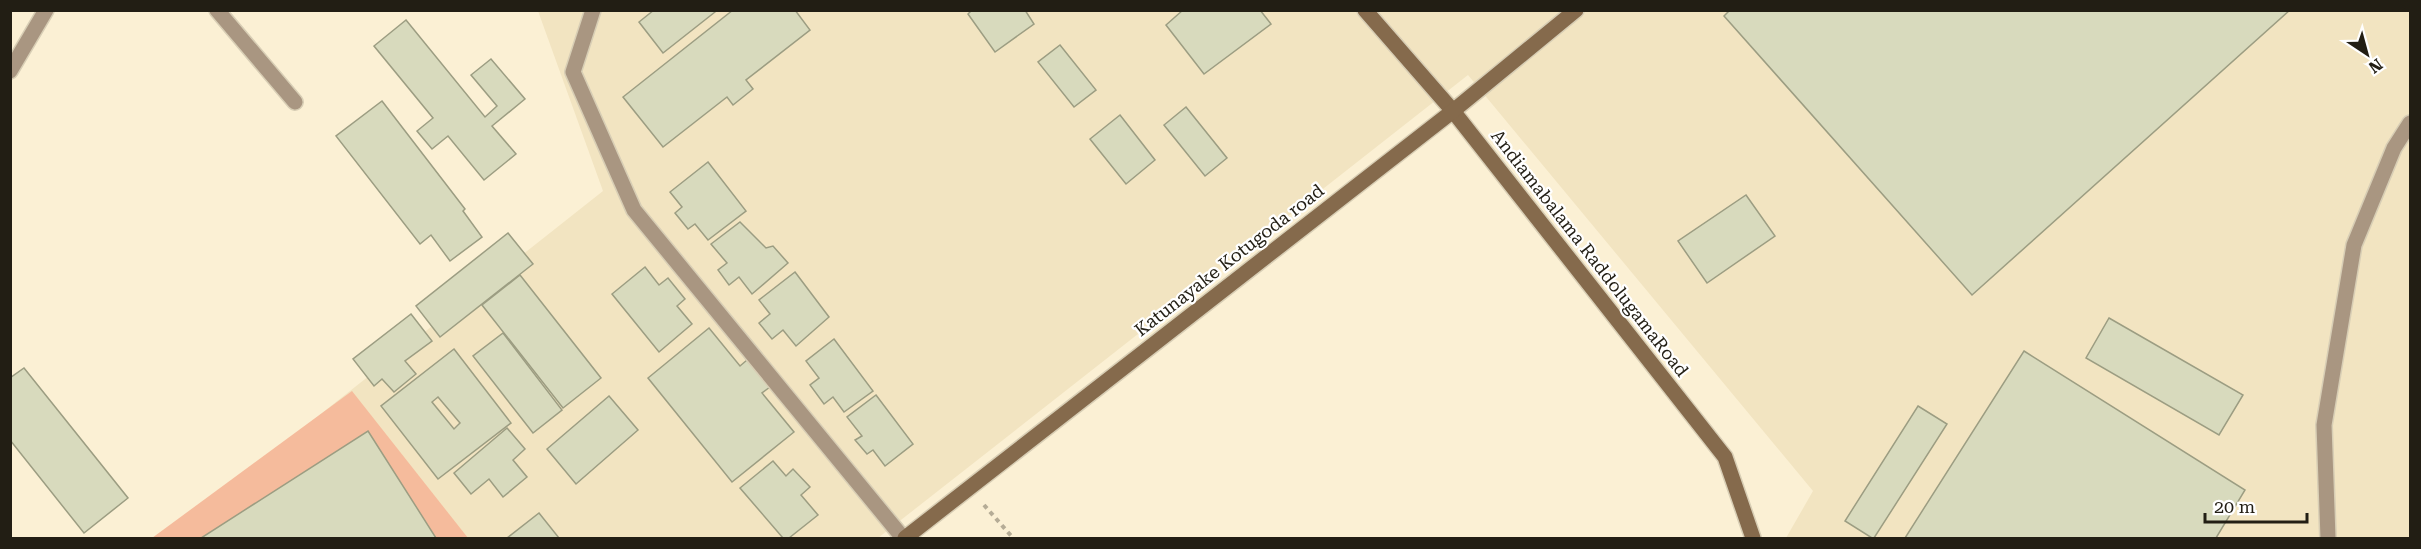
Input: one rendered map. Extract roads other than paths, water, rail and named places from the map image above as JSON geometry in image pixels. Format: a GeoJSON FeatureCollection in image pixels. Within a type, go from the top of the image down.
{"type":"FeatureCollection","features":[{"type":"Feature","properties":{"kind":"main road","name":"Andiamabalama RaddolugamaRoad"},"geometry":{"type":"LineString","coordinates":[[1365,10],[1453,111],[1725,457],[1753,538]]}},
{"type":"Feature","properties":{"kind":"main road","name":"Katunayake Kotugoda road"},"geometry":{"type":"LineString","coordinates":[[904,538],[1453,111],[1576,10]]}},
{"type":"Feature","properties":{"kind":"street"},"geometry":{"type":"LineString","coordinates":[[10,70],[46,10]]}},
{"type":"Feature","properties":{"kind":"street"},"geometry":{"type":"LineString","coordinates":[[217,10],[296,102]]}},
{"type":"Feature","properties":{"kind":"street"},"geometry":{"type":"LineString","coordinates":[[593,10],[573,72],[634,210],[904,538]]}},
{"type":"Feature","properties":{"kind":"street"},"geometry":{"type":"LineString","coordinates":[[2328,538],[2324,425],[2354,245],[2394,148],[2410,123]]}}]}
